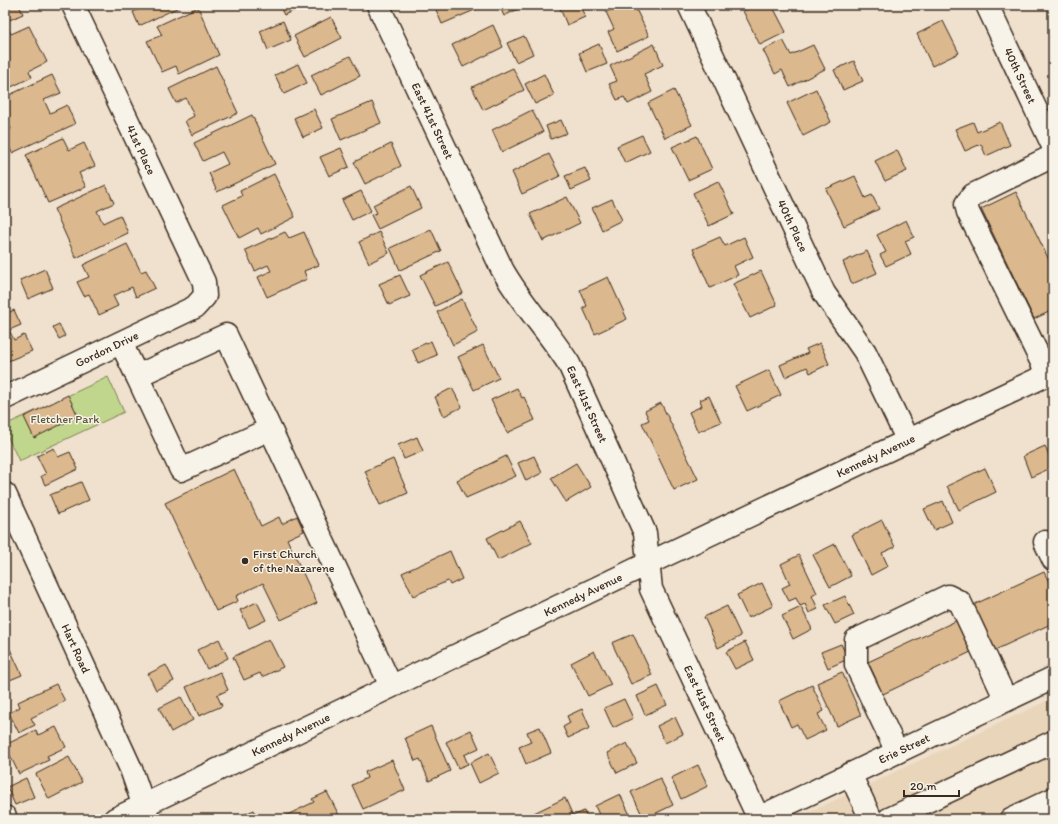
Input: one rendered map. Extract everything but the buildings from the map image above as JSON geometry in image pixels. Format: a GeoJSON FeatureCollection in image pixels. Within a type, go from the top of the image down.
{"type":"FeatureCollection","features":[{"type":"Feature","properties":{"kind":"street","name":"41st Place"},"geometry":{"type":"LineString","coordinates":[[73,5],[204,282],[205,296]]}},
{"type":"Feature","properties":{"kind":"street","name":"East 41st Street"},"geometry":{"type":"LineString","coordinates":[[378,5],[502,269],[513,289],[557,345],[569,364],[646,533],[650,589],[757,819]]}},
{"type":"Feature","properties":{"kind":"street","name":"40th Place"},"geometry":{"type":"LineString","coordinates":[[689,5],[824,293],[865,352],[908,441]]}},
{"type":"Feature","properties":{"kind":"street","name":"40th Street"},"geometry":{"type":"LineString","coordinates":[[987,5],[1053,146]]}},
{"type":"Feature","properties":{"kind":"street"},"geometry":{"type":"LineString","coordinates":[[1050,373],[968,212],[966,204],[973,195],[1053,156]]}},
{"type":"Feature","properties":{"kind":"street","name":"Gordon Drive"},"geometry":{"type":"LineString","coordinates":[[5,398],[195,307],[205,296]]}},
{"type":"Feature","properties":{"kind":"street"},"geometry":{"type":"LineString","coordinates":[[137,376],[226,335],[391,686]]}},
{"type":"Feature","properties":{"kind":"street"},"geometry":{"type":"LineString","coordinates":[[120,342],[181,470],[270,429]]}},
{"type":"Feature","properties":{"kind":"street","name":"Kennedy Avenue"},"geometry":{"type":"LineString","coordinates":[[115,819],[146,812],[391,686],[1050,373]]}},
{"type":"Feature","properties":{"kind":"street","name":"Hart Road"},"geometry":{"type":"LineString","coordinates":[[5,494],[131,769],[146,812]]}},
{"type":"Feature","properties":{"kind":"street"},"geometry":{"type":"LineString","coordinates":[[896,752],[856,665],[856,640],[948,596],[960,602],[1006,700]]}},
{"type":"Feature","properties":{"kind":"street","name":"Erie Street"},"geometry":{"type":"LineString","coordinates":[[757,819],[1006,700],[1052,682]]}},
{"type":"Feature","properties":{"kind":"street"},"geometry":{"type":"LineString","coordinates":[[889,819],[1053,742]]}},
{"type":"Feature","properties":{"kind":"street"},"geometry":{"type":"LineString","coordinates":[[850,774],[871,819]]}},
{"type":"Feature","properties":{"kind":"street"},"geometry":{"type":"LineString","coordinates":[[1011,819],[1053,799]]}},
{"type":"Feature","properties":{"kind":"shaded area"},"geometry":{"type":"Polygon","coordinates":[[[1053,698],[1053,819],[795,819],[1053,698]]]}},
{"type":"Feature","properties":{"kind":"green space","name":"Fletcher Park"},"geometry":{"type":"Polygon","coordinates":[[[108,377],[124,412],[19,461],[5,431],[5,425],[108,377]]]}},
{"type":"Feature","properties":{"kind":"place","name":"First Church of the Nazarene"},"geometry":{"type":"Point","coordinates":[245,561]}}]}
